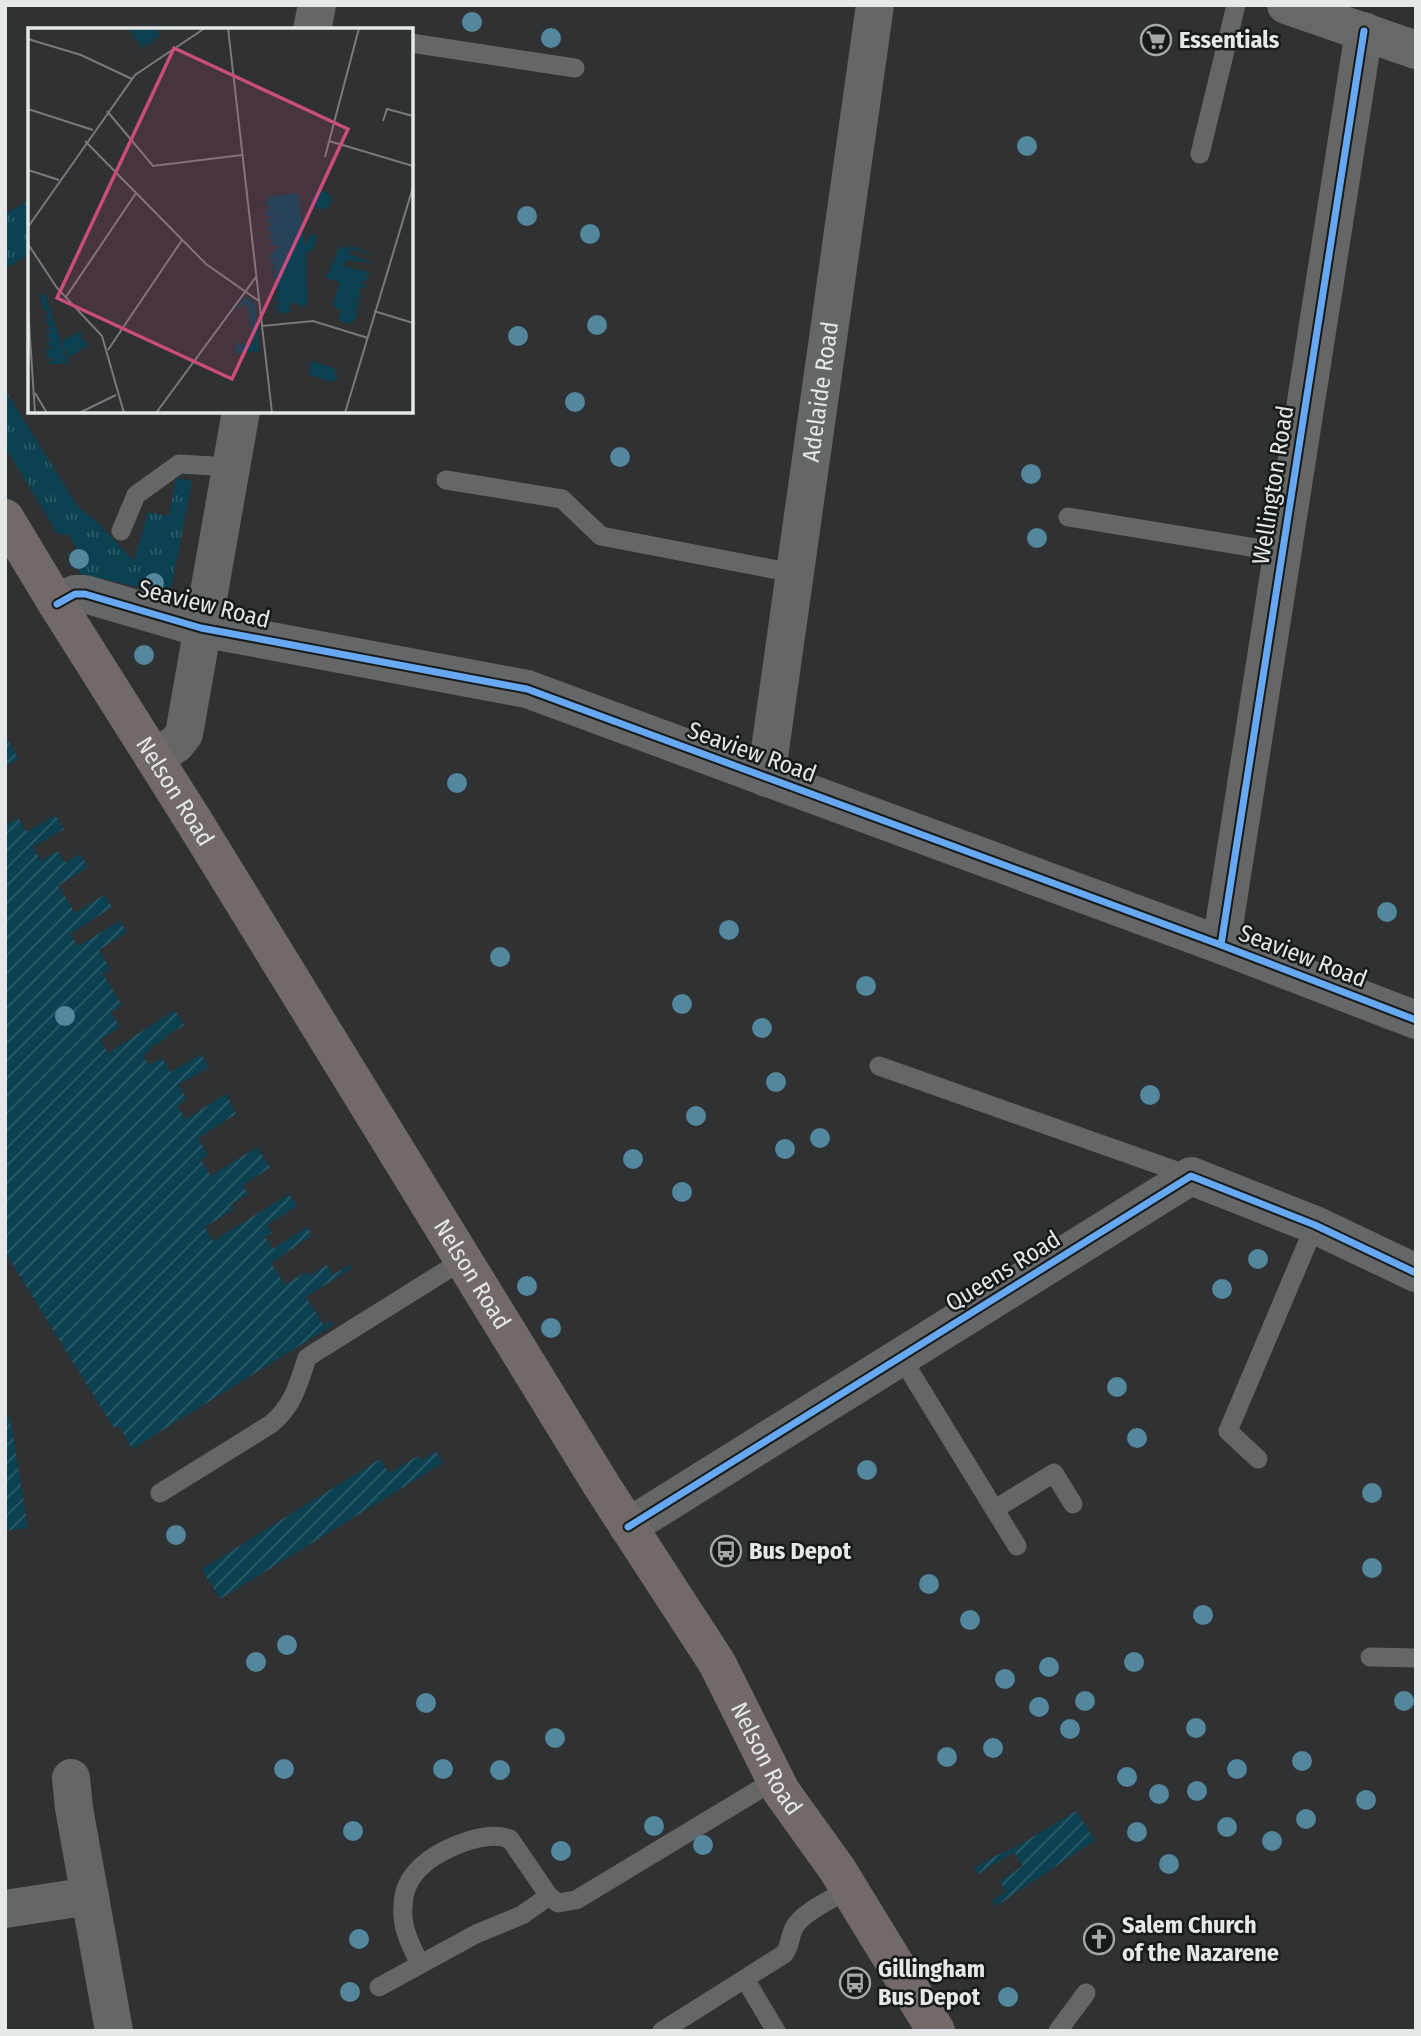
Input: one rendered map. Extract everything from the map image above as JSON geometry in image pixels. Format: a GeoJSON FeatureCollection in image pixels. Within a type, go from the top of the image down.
{"type":"FeatureCollection","features":[{"type":"Feature","properties":{"kind":"main road","name":"Nelson Road"},"geometry":{"type":"LineString","coordinates":[[5,518],[628,1527],[718,1663],[775,1780],[849,1889],[936,2031]]}},
{"type":"Feature","properties":{"kind":"street","name":"Adelaide Road"},"geometry":{"type":"LineString","coordinates":[[766,778],[875,5]]}},
{"type":"Feature","properties":{"kind":"street"},"geometry":{"type":"LineString","coordinates":[[1286,5],[1416,50]]}},
{"type":"Feature","properties":{"kind":"street","name":"Wellington Road"},"geometry":{"type":"LineString","coordinates":[[1221,945],[1364,31]]}},
{"type":"Feature","properties":{"kind":"street"},"geometry":{"type":"LineString","coordinates":[[154,758],[176,744],[184,734],[241,413]]}},
{"type":"Feature","properties":{"kind":"street","name":"Seaview Road"},"geometry":{"type":"LineString","coordinates":[[57,604],[75,594],[85,594],[201,628],[527,688],[1416,1020]]}},
{"type":"Feature","properties":{"kind":"street"},"geometry":{"type":"LineString","coordinates":[[1191,1176],[1315,1225],[1416,1273]]}},
{"type":"Feature","properties":{"kind":"street","name":"Queens Road"},"geometry":{"type":"LineString","coordinates":[[628,1527],[1191,1176]]}},
{"type":"Feature","properties":{"kind":"street"},"geometry":{"type":"LineString","coordinates":[[71,1778],[114,2031]]}},
{"type":"Feature","properties":{"kind":"street"},"geometry":{"type":"LineString","coordinates":[[5,1909],[90,1896]]}},
{"type":"Feature","properties":{"kind":"lane"},"geometry":{"type":"LineString","coordinates":[[1200,154],[1236,5]]}},
{"type":"Feature","properties":{"kind":"lane"},"geometry":{"type":"LineString","coordinates":[[413,43],[575,68]]}},
{"type":"Feature","properties":{"kind":"lane"},"geometry":{"type":"LineString","coordinates":[[121,531],[136,495],[179,464],[230,467]]}},
{"type":"Feature","properties":{"kind":"lane"},"geometry":{"type":"LineString","coordinates":[[446,480],[562,499],[601,536],[793,573]]}},
{"type":"Feature","properties":{"kind":"lane"},"geometry":{"type":"LineString","coordinates":[[1068,517],[1281,552]]}},
{"type":"Feature","properties":{"kind":"lane"},"geometry":{"type":"LineString","coordinates":[[879,1066],[1191,1176]]}},
{"type":"Feature","properties":{"kind":"lane"},"geometry":{"type":"LineString","coordinates":[[1258,1459],[1228,1432],[1315,1225]]}},
{"type":"Feature","properties":{"kind":"lane"},"geometry":{"type":"LineString","coordinates":[[160,1493],[283,1415],[308,1356],[463,1260]]}},
{"type":"Feature","properties":{"kind":"lane"},"geometry":{"type":"LineString","coordinates":[[901,1357],[1017,1546]]}},
{"type":"Feature","properties":{"kind":"lane"},"geometry":{"type":"LineString","coordinates":[[995,1509],[1054,1473],[1073,1504]]}},
{"type":"Feature","properties":{"kind":"lane"},"geometry":{"type":"LineString","coordinates":[[1370,1657],[1416,1658]]}},
{"type":"Feature","properties":{"kind":"lane"},"geometry":{"type":"LineString","coordinates":[[420,1964],[403,1921],[404,1895],[416,1871],[449,1849],[471,1840],[500,1836],[508,1838],[550,1896],[558,1903],[576,1900],[775,1780]]}},
{"type":"Feature","properties":{"kind":"lane"},"geometry":{"type":"LineString","coordinates":[[662,2031],[787,1951],[794,1928],[803,1917],[849,1889]]}},
{"type":"Feature","properties":{"kind":"lane"},"geometry":{"type":"LineString","coordinates":[[379,1987],[476,1934],[522,1915],[550,1896]]}},
{"type":"Feature","properties":{"kind":"lane"},"geometry":{"type":"LineString","coordinates":[[745,1979],[776,2031]]}},
{"type":"Feature","properties":{"kind":"lane"},"geometry":{"type":"LineString","coordinates":[[1058,2031],[1086,1993]]}},
{"type":"Feature","properties":{"kind":"green space"},"geometry":{"type":"Polygon","coordinates":[[[28,201],[28,255],[5,269],[5,214],[28,201]]]}},
{"type":"Feature","properties":{"kind":"green space"},"geometry":{"type":"Polygon","coordinates":[[[5,390],[78,507],[95,520],[134,561],[148,512],[169,516],[176,478],[192,481],[170,594],[81,574],[68,554],[77,549],[69,535],[58,534],[5,447],[5,390]]]}},
{"type":"Feature","properties":{"kind":"green space"},"geometry":{"type":"Polygon","coordinates":[[[5,737],[18,759],[5,767],[5,737]]]}},
{"type":"Feature","properties":{"kind":"green space"},"geometry":{"type":"Polygon","coordinates":[[[55,815],[64,829],[33,847],[41,861],[57,851],[65,863],[80,854],[88,867],[58,886],[75,913],[104,895],[112,907],[70,934],[78,946],[120,921],[127,932],[99,950],[110,969],[103,974],[122,1005],[111,1012],[120,1027],[100,1040],[108,1053],[175,1010],[184,1025],[143,1055],[149,1065],[162,1058],[171,1072],[201,1054],[209,1067],[178,1085],[187,1099],[177,1106],[186,1119],[226,1094],[236,1114],[198,1138],[208,1155],[201,1160],[211,1176],[257,1147],[270,1168],[243,1185],[248,1194],[232,1204],[234,1209],[205,1227],[213,1241],[289,1194],[297,1206],[267,1225],[272,1233],[265,1237],[273,1249],[307,1227],[312,1235],[271,1263],[285,1285],[306,1272],[309,1276],[327,1265],[333,1275],[349,1265],[352,1268],[306,1297],[324,1325],[331,1321],[333,1325],[132,1449],[119,1426],[114,1428],[5,1252],[5,822],[7,824],[18,818],[27,832],[55,815]]]}},
{"type":"Feature","properties":{"kind":"green space"},"geometry":{"type":"Polygon","coordinates":[[[10,1417],[28,1528],[5,1531],[5,1418],[10,1417]]]}},
{"type":"Feature","properties":{"kind":"green space"},"geometry":{"type":"Polygon","coordinates":[[[436,1451],[443,1463],[220,1599],[202,1569],[380,1459],[389,1473],[418,1456],[421,1461],[436,1451]]]}},
{"type":"Feature","properties":{"kind":"green space"},"geometry":{"type":"Polygon","coordinates":[[[1076,1811],[1095,1840],[996,1906],[992,1901],[1006,1891],[1000,1881],[1023,1866],[1014,1852],[978,1874],[974,1868],[1016,1847],[1076,1811]]]}},
{"type":"Feature","properties":{"kind":"cycle path"},"geometry":{"type":"LineString","coordinates":[[1221,945],[1364,31]]}},
{"type":"Feature","properties":{"kind":"cycle path"},"geometry":{"type":"LineString","coordinates":[[57,604],[75,594],[85,594],[201,628],[527,689],[1221,945],[1416,1020]]}},
{"type":"Feature","properties":{"kind":"cycle path"},"geometry":{"type":"LineString","coordinates":[[628,1527],[1191,1176],[1315,1225],[1416,1273]]}},
{"type":"Feature","properties":{"kind":"place","name":"Essentials"},"geometry":{"type":"Point","coordinates":[1156,40]}},
{"type":"Feature","properties":{"kind":"place","name":"Bus Depot"},"geometry":{"type":"Point","coordinates":[726,1551]}},
{"type":"Feature","properties":{"kind":"place","name":"Salem Church of the Nazarene"},"geometry":{"type":"Point","coordinates":[1099,1939]}},
{"type":"Feature","properties":{"kind":"place","name":"Gillingham Bus Depot"},"geometry":{"type":"Point","coordinates":[855,1983]}}]}
